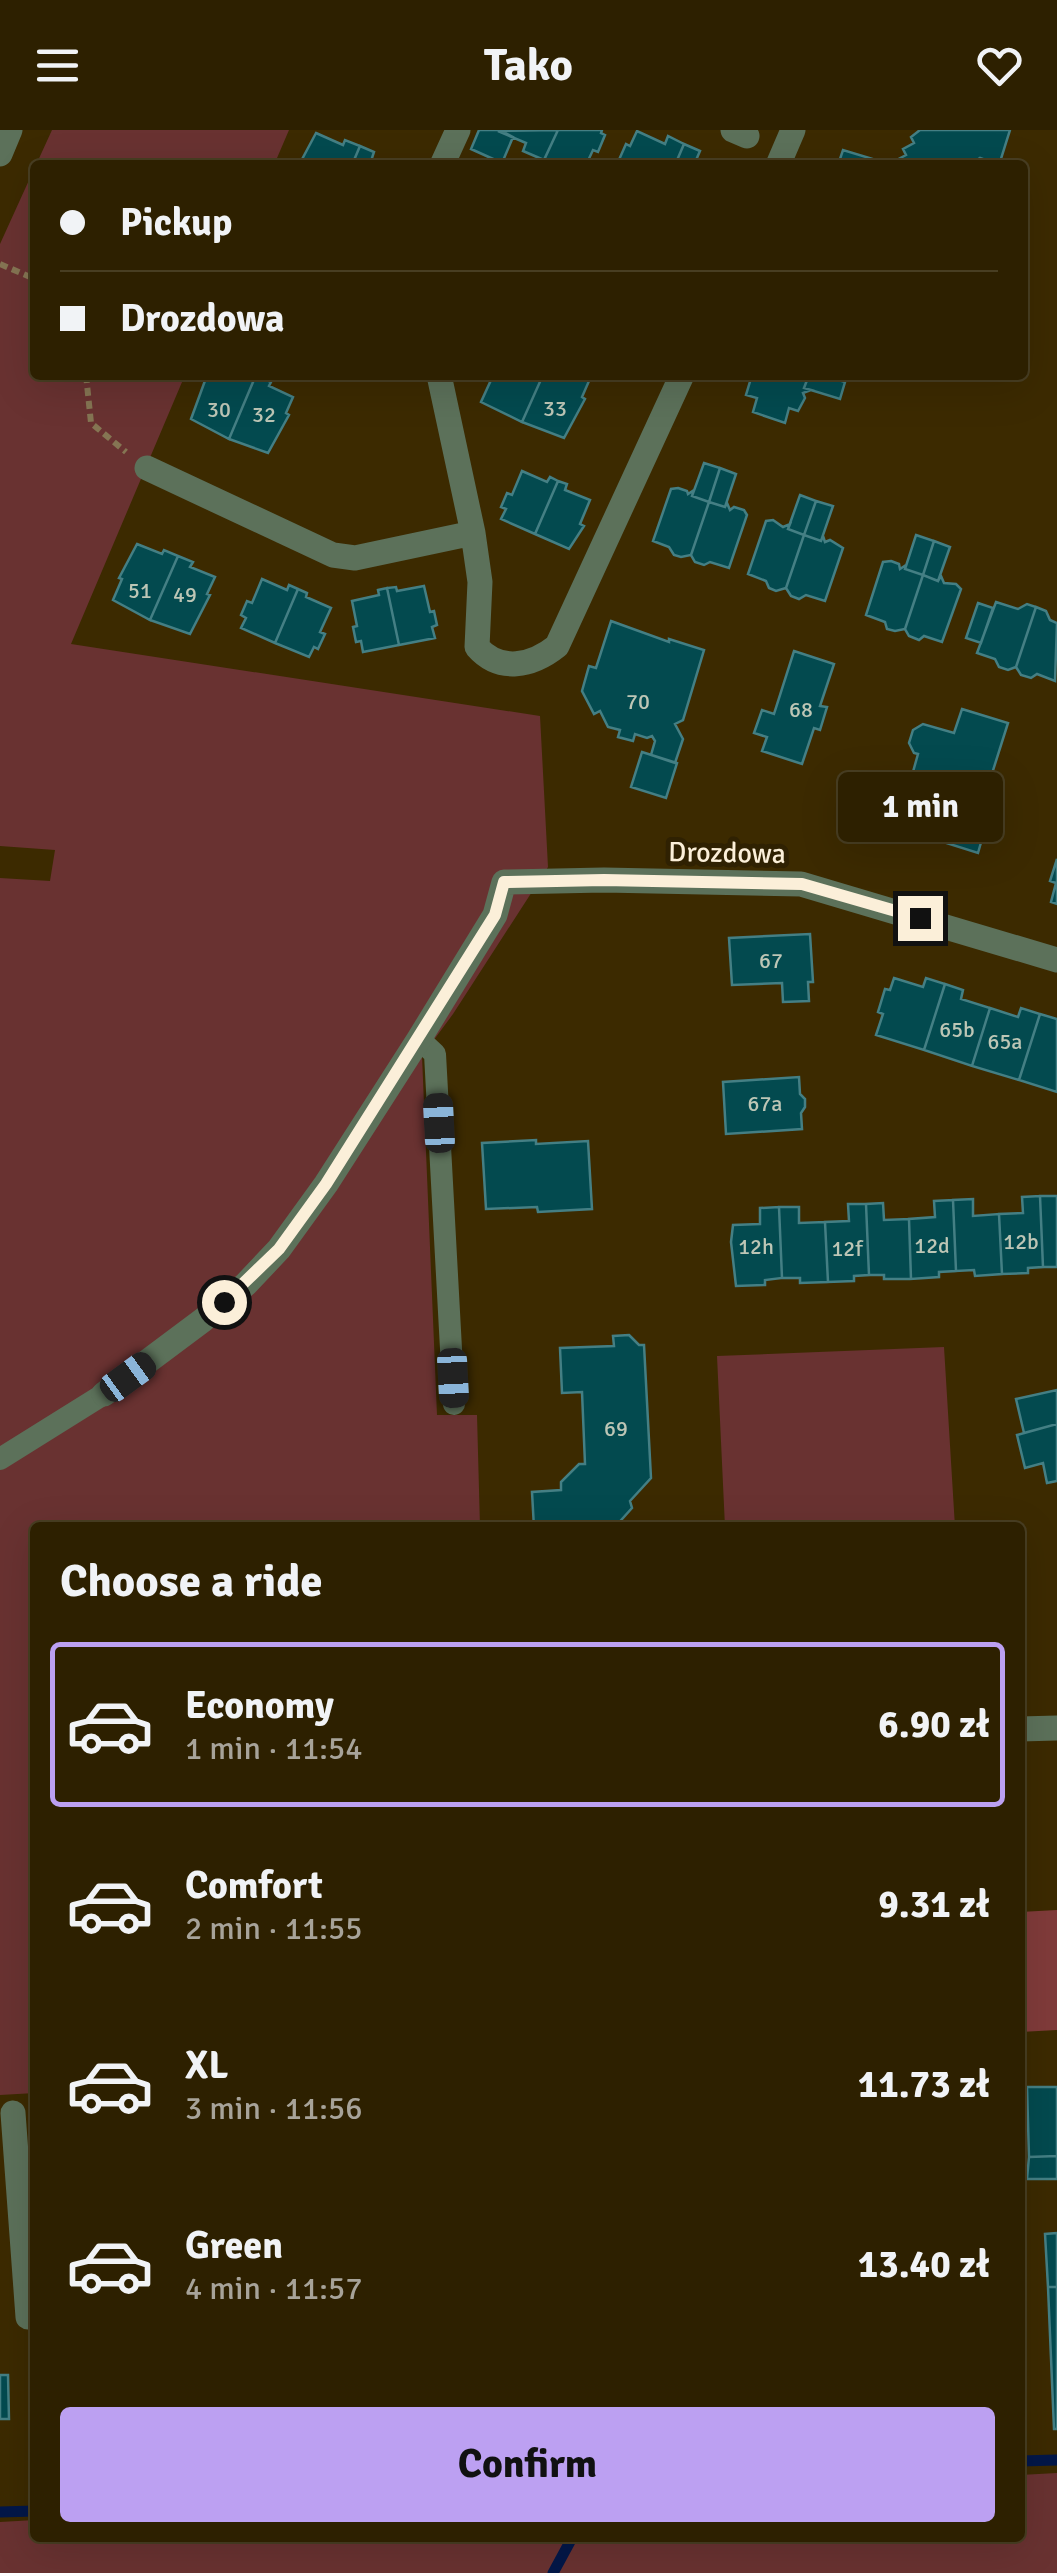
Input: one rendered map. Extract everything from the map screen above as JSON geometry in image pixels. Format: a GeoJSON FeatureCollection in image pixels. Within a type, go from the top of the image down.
{"type":"FeatureCollection","features":[{"type":"Feature","properties":{"kind":"street"},"geometry":{"type":"LineString","coordinates":[[0,154],[10,130]]}},
{"type":"Feature","properties":{"kind":"street"},"geometry":{"type":"LineString","coordinates":[[444,160],[458,130]]}},
{"type":"Feature","properties":{"kind":"street"},"geometry":{"type":"LineString","coordinates":[[780,160],[793,130]]}},
{"type":"Feature","properties":{"kind":"street"},"geometry":{"type":"LineString","coordinates":[[440,380],[480,582],[476,647],[486,658],[505,665],[527,664],[557,646],[680,380]]}},
{"type":"Feature","properties":{"kind":"street"},"geometry":{"type":"LineString","coordinates":[[147,468],[333,555],[355,558],[473,533]]}},
{"type":"Feature","properties":{"kind":"street","name":"Drozdowa"},"geometry":{"type":"LineString","coordinates":[[419,1040],[495,915],[504,882],[802,884],[1057,960]]}},
{"type":"Feature","properties":{"kind":"street"},"geometry":{"type":"LineString","coordinates":[[104,1394],[203,1320],[246,1284],[279,1249],[419,1040]]}},
{"type":"Feature","properties":{"kind":"street"},"geometry":{"type":"LineString","coordinates":[[1025,1729],[1057,1728]]}},
{"type":"Feature","properties":{"kind":"street"},"geometry":{"type":"LineString","coordinates":[[16,2113],[28,2317]]}},
{"type":"Feature","properties":{"kind":"lane"},"geometry":{"type":"LineString","coordinates":[[419,1040],[435,1054],[454,1404]]}},
{"type":"Feature","properties":{"kind":"lane"},"geometry":{"type":"LineString","coordinates":[[0,1458],[104,1394]]}},
{"type":"Feature","properties":{"kind":"path"},"geometry":{"type":"LineString","coordinates":[[0,264],[30,278]]}},
{"type":"Feature","properties":{"kind":"path"},"geometry":{"type":"LineString","coordinates":[[87,380],[91,422],[147,468]]}},
{"type":"Feature","properties":{"kind":"shaded area"},"geometry":{"type":"Polygon","coordinates":[[[52,130],[289,130],[276,160],[38,160],[52,130]]]}},
{"type":"Feature","properties":{"kind":"shaded area"},"geometry":{"type":"Polygon","coordinates":[[[30,178],[30,380],[183,380],[71,644],[540,716],[548,867],[422,1056],[437,1415],[477,1415],[480,1522],[30,1522],[30,2093],[0,2095],[0,878],[50,881],[55,850],[0,846],[0,244],[30,178]]]}},
{"type":"Feature","properties":{"kind":"shaded area"},"geometry":{"type":"Polygon","coordinates":[[[944,1347],[955,1522],[725,1522],[717,1356],[944,1347]]]}},
{"type":"Feature","properties":{"kind":"shaded area"},"geometry":{"type":"Polygon","coordinates":[[[1057,1910],[1057,2030],[1025,2032],[1025,1912],[1057,1910]]]}},
{"type":"Feature","properties":{"kind":"shaded area"},"geometry":{"type":"Polygon","coordinates":[[[1057,2473],[1057,2573],[0,2573],[0,2522],[30,2520],[30,2542],[1025,2542],[1025,2475],[1057,2473]]]}},
{"type":"Feature","properties":{"kind":"building"},"geometry":{"type":"Polygon","coordinates":[[[479,130],[499,130],[513,137],[503,160],[471,149],[479,130]]]}},
{"type":"Feature","properties":{"kind":"building"},"geometry":{"type":"Polygon","coordinates":[[[558,130],[544,160],[523,151],[526,143],[498,131],[558,130]]]}},
{"type":"Feature","properties":{"kind":"building"},"geometry":{"type":"Polygon","coordinates":[[[558,130],[602,130],[605,135],[598,152],[593,150],[588,160],[544,160],[558,130]]]}},
{"type":"Feature","properties":{"kind":"building"},"geometry":{"type":"Polygon","coordinates":[[[920,130],[1010,130],[1001,160],[897,160],[906,155],[903,149],[914,143],[911,137],[920,130]]]}},
{"type":"Feature","properties":{"kind":"building"},"geometry":{"type":"Polygon","coordinates":[[[637,131],[665,144],[668,136],[684,144],[677,160],[619,160],[626,144],[630,146],[637,131]]]}},
{"type":"Feature","properties":{"kind":"building"},"geometry":{"type":"Polygon","coordinates":[[[316,133],[343,145],[345,140],[360,146],[354,160],[302,160],[316,133]]]}},
{"type":"Feature","properties":{"kind":"building"},"geometry":{"type":"Polygon","coordinates":[[[684,144],[700,151],[697,158],[701,160],[677,160],[684,144]]]}},
{"type":"Feature","properties":{"kind":"building"},"geometry":{"type":"Polygon","coordinates":[[[360,146],[374,152],[372,158],[377,160],[354,160],[360,146]]]}},
{"type":"Feature","properties":{"kind":"building"},"geometry":{"type":"Polygon","coordinates":[[[843,150],[876,160],[840,160],[843,150]]]}},
{"type":"Feature","properties":{"kind":"building"},"geometry":{"type":"Polygon","coordinates":[[[205,380],[254,380],[229,439],[191,419],[205,380]]]}},
{"type":"Feature","properties":{"kind":"building"},"geometry":{"type":"Polygon","coordinates":[[[254,380],[267,380],[271,382],[269,386],[293,397],[286,413],[289,415],[268,453],[229,439],[254,380]]]}},
{"type":"Feature","properties":{"kind":"building"},"geometry":{"type":"Polygon","coordinates":[[[491,380],[541,380],[522,422],[481,402],[491,380]]]}},
{"type":"Feature","properties":{"kind":"building"},"geometry":{"type":"Polygon","coordinates":[[[541,380],[589,381],[582,397],[585,399],[564,438],[522,422],[541,380]]]}},
{"type":"Feature","properties":{"kind":"building"},"geometry":{"type":"Polygon","coordinates":[[[750,380],[807,380],[804,388],[811,390],[803,393],[805,398],[798,411],[789,408],[785,423],[753,412],[757,398],[746,395],[750,380]]]}},
{"type":"Feature","properties":{"kind":"building"},"geometry":{"type":"Polygon","coordinates":[[[807,380],[845,382],[840,399],[804,388],[807,380]]]}},
{"type":"Feature","properties":{"kind":"building"},"geometry":{"type":"Polygon","coordinates":[[[704,463],[720,468],[709,502],[692,496],[704,463]]]}},
{"type":"Feature","properties":{"kind":"building"},"geometry":{"type":"Polygon","coordinates":[[[720,468],[736,474],[725,507],[709,502],[720,468]]]}},
{"type":"Feature","properties":{"kind":"building"},"geometry":{"type":"Polygon","coordinates":[[[522,471],[547,482],[550,477],[558,481],[535,534],[501,519],[507,493],[512,495],[522,471]]]}},
{"type":"Feature","properties":{"kind":"building"},"geometry":{"type":"Polygon","coordinates":[[[558,481],[567,484],[565,490],[590,500],[580,524],[584,526],[569,549],[535,534],[558,481]]]}},
{"type":"Feature","properties":{"kind":"building"},"geometry":{"type":"Polygon","coordinates":[[[671,489],[688,494],[694,490],[692,496],[709,502],[691,555],[681,557],[653,541],[671,489]]]}},
{"type":"Feature","properties":{"kind":"building"},"geometry":{"type":"Polygon","coordinates":[[[800,495],[816,501],[804,535],[788,529],[800,495]]]}},
{"type":"Feature","properties":{"kind":"building"},"geometry":{"type":"Polygon","coordinates":[[[816,501],[833,506],[821,541],[804,535],[816,501]]]}},
{"type":"Feature","properties":{"kind":"building"},"geometry":{"type":"Polygon","coordinates":[[[709,502],[725,507],[727,503],[730,510],[734,507],[747,515],[729,568],[695,562],[691,555],[709,502]]]}},
{"type":"Feature","properties":{"kind":"building"},"geometry":{"type":"Polygon","coordinates":[[[773,520],[783,527],[790,524],[788,529],[804,535],[786,588],[776,591],[766,581],[748,574],[766,521],[773,520]]]}},
{"type":"Feature","properties":{"kind":"building"},"geometry":{"type":"Polygon","coordinates":[[[804,535],[821,541],[823,536],[825,542],[830,540],[843,548],[825,601],[806,595],[799,599],[786,588],[804,535]]]}},
{"type":"Feature","properties":{"kind":"building"},"geometry":{"type":"Polygon","coordinates":[[[916,535],[934,541],[923,575],[905,569],[916,535]]]}},
{"type":"Feature","properties":{"kind":"building"},"geometry":{"type":"Polygon","coordinates":[[[934,541],[950,547],[938,581],[923,575],[934,541]]]}},
{"type":"Feature","properties":{"kind":"building"},"geometry":{"type":"Polygon","coordinates":[[[137,544],[178,556],[150,620],[113,600],[122,579],[119,578],[137,544]]]}},
{"type":"Feature","properties":{"kind":"building"},"geometry":{"type":"Polygon","coordinates":[[[178,556],[193,562],[190,567],[215,577],[190,634],[150,620],[178,556]]]}},
{"type":"Feature","properties":{"kind":"building"},"geometry":{"type":"Polygon","coordinates":[[[883,562],[899,564],[900,569],[906,565],[905,569],[923,575],[905,629],[895,631],[887,629],[885,622],[866,615],[883,562]]]}},
{"type":"Feature","properties":{"kind":"building"},"geometry":{"type":"Polygon","coordinates":[[[923,575],[938,581],[941,576],[944,583],[956,584],[961,589],[942,642],[924,636],[919,640],[909,636],[905,629],[923,575]]]}},
{"type":"Feature","properties":{"kind":"building"},"geometry":{"type":"Polygon","coordinates":[[[262,579],[287,590],[289,585],[298,589],[275,643],[241,628],[247,601],[252,603],[262,579]]]}},
{"type":"Feature","properties":{"kind":"building"},"geometry":{"type":"Polygon","coordinates":[[[424,586],[437,625],[432,627],[435,638],[399,645],[387,588],[396,587],[397,591],[424,586]]]}},
{"type":"Feature","properties":{"kind":"building"},"geometry":{"type":"Polygon","coordinates":[[[387,588],[399,645],[363,652],[361,641],[356,642],[352,601],[379,595],[378,590],[387,588]]]}},
{"type":"Feature","properties":{"kind":"building"},"geometry":{"type":"Polygon","coordinates":[[[298,589],[331,608],[320,632],[325,634],[309,657],[275,643],[298,589]]]}},
{"type":"Feature","properties":{"kind":"building"},"geometry":{"type":"Polygon","coordinates":[[[996,602],[1018,609],[1027,604],[1036,607],[1016,667],[1008,670],[999,667],[995,659],[977,653],[996,602]]]}},
{"type":"Feature","properties":{"kind":"building"},"geometry":{"type":"Polygon","coordinates":[[[978,603],[993,608],[981,643],[966,638],[978,603]]]}},
{"type":"Feature","properties":{"kind":"building"},"geometry":{"type":"Polygon","coordinates":[[[1036,607],[1057,623],[1055,681],[1037,674],[1031,678],[1021,675],[1016,667],[1036,607]]]}},
{"type":"Feature","properties":{"kind":"building"},"geometry":{"type":"Polygon","coordinates":[[[611,621],[704,650],[683,720],[675,724],[683,739],[675,763],[651,755],[655,741],[652,736],[635,734],[633,741],[618,737],[620,730],[608,727],[600,711],[594,714],[582,691],[589,666],[596,668],[611,621]]]}},
{"type":"Feature","properties":{"kind":"building"},"geometry":{"type":"Polygon","coordinates":[[[794,651],[834,664],[820,706],[827,707],[820,730],[814,728],[802,764],[762,751],[767,737],[754,733],[762,710],[774,714],[794,651]]]}},
{"type":"Feature","properties":{"kind":"building"},"geometry":{"type":"Polygon","coordinates":[[[962,709],[1008,723],[983,802],[972,798],[968,811],[988,818],[978,853],[943,842],[947,826],[937,823],[935,830],[922,825],[917,815],[923,797],[932,800],[936,787],[911,779],[918,754],[909,743],[913,730],[923,724],[954,733],[962,709]]]}},
{"type":"Feature","properties":{"kind":"building"},"geometry":{"type":"Polygon","coordinates":[[[642,752],[677,763],[666,798],[631,787],[642,752]]]}},
{"type":"Feature","properties":{"kind":"building"},"geometry":{"type":"Polygon","coordinates":[[[1057,859],[1057,904],[1051,902],[1056,883],[1050,881],[1057,859]]]}},
{"type":"Feature","properties":{"kind":"building"},"geometry":{"type":"Polygon","coordinates":[[[810,934],[813,982],[808,982],[809,1001],[783,1002],[782,983],[732,985],[729,938],[810,934]]]}},
{"type":"Feature","properties":{"kind":"building"},"geometry":{"type":"Polygon","coordinates":[[[894,978],[923,987],[926,978],[945,984],[924,1050],[876,1035],[885,989],[890,990],[894,978]]]}},
{"type":"Feature","properties":{"kind":"building"},"geometry":{"type":"Polygon","coordinates":[[[945,984],[963,990],[961,999],[990,1008],[972,1066],[924,1050],[945,984]]]}},
{"type":"Feature","properties":{"kind":"building"},"geometry":{"type":"Polygon","coordinates":[[[990,1008],[1018,1017],[1021,1008],[1040,1014],[1019,1080],[972,1066],[990,1008]]]}},
{"type":"Feature","properties":{"kind":"building"},"geometry":{"type":"Polygon","coordinates":[[[1040,1014],[1057,1019],[1057,1092],[1019,1080],[1040,1014]]]}},
{"type":"Feature","properties":{"kind":"building"},"geometry":{"type":"Polygon","coordinates":[[[799,1077],[800,1094],[805,1099],[802,1129],[726,1134],[723,1082],[799,1077]]]}},
{"type":"Feature","properties":{"kind":"building"},"geometry":{"type":"Polygon","coordinates":[[[536,1140],[536,1144],[588,1141],[592,1209],[486,1209],[482,1143],[536,1140]]]}},
{"type":"Feature","properties":{"kind":"building"},"geometry":{"type":"Polygon","coordinates":[[[1040,1196],[1057,1196],[1057,1267],[1043,1267],[1040,1196]]]}},
{"type":"Feature","properties":{"kind":"building"},"geometry":{"type":"Polygon","coordinates":[[[1040,1196],[1043,1267],[1028,1268],[1028,1273],[1002,1274],[999,1214],[1023,1213],[1022,1197],[1040,1196]]]}},
{"type":"Feature","properties":{"kind":"building"},"geometry":{"type":"Polygon","coordinates":[[[973,1199],[973,1216],[999,1214],[1002,1274],[975,1276],[974,1270],[956,1271],[953,1200],[973,1199]]]}},
{"type":"Feature","properties":{"kind":"building"},"geometry":{"type":"Polygon","coordinates":[[[953,1200],[956,1271],[911,1279],[909,1219],[935,1217],[934,1201],[953,1200]]]}},
{"type":"Feature","properties":{"kind":"building"},"geometry":{"type":"Polygon","coordinates":[[[883,1203],[884,1220],[909,1219],[911,1279],[869,1275],[866,1204],[883,1203]]]}},
{"type":"Feature","properties":{"kind":"building"},"geometry":{"type":"Polygon","coordinates":[[[848,1204],[866,1204],[869,1275],[854,1276],[854,1281],[828,1282],[825,1222],[849,1221],[848,1204]]]}},
{"type":"Feature","properties":{"kind":"building"},"geometry":{"type":"Polygon","coordinates":[[[779,1207],[799,1207],[799,1223],[825,1222],[828,1282],[800,1283],[800,1278],[782,1278],[779,1207]]]}},
{"type":"Feature","properties":{"kind":"building"},"geometry":{"type":"Polygon","coordinates":[[[779,1207],[782,1278],[765,1280],[765,1285],[736,1286],[733,1225],[760,1224],[760,1208],[779,1207]]]}},
{"type":"Feature","properties":{"kind":"building"},"geometry":{"type":"Polygon","coordinates":[[[629,1335],[644,1345],[651,1478],[630,1501],[632,1508],[619,1522],[534,1522],[532,1492],[561,1490],[561,1482],[579,1464],[585,1464],[582,1392],[562,1393],[560,1348],[614,1346],[613,1336],[629,1335]]]}},
{"type":"Feature","properties":{"kind":"building"},"geometry":{"type":"Polygon","coordinates":[[[1057,1390],[1057,1424],[1024,1433],[1016,1399],[1057,1390]]]}},
{"type":"Feature","properties":{"kind":"building"},"geometry":{"type":"Polygon","coordinates":[[[1057,1424],[1057,1481],[1047,1483],[1043,1463],[1025,1468],[1017,1435],[1057,1424]]]}},
{"type":"Feature","properties":{"kind":"building"},"geometry":{"type":"Polygon","coordinates":[[[1027,2087],[1057,2087],[1057,2156],[1029,2157],[1027,2087]]]}},
{"type":"Feature","properties":{"kind":"building"},"geometry":{"type":"Polygon","coordinates":[[[1057,2156],[1057,2179],[1027,2179],[1029,2157],[1057,2156]]]}},
{"type":"Feature","properties":{"kind":"building"},"geometry":{"type":"Polygon","coordinates":[[[1057,2233],[1057,2287],[1048,2287],[1045,2234],[1057,2233]]]}},
{"type":"Feature","properties":{"kind":"building"},"geometry":{"type":"Polygon","coordinates":[[[1048,2287],[1057,2287],[1057,2429],[1054,2429],[1048,2287]]]}},
{"type":"Feature","properties":{"kind":"building"},"geometry":{"type":"Polygon","coordinates":[[[0,2375],[8,2375],[9,2419],[0,2419],[0,2375]]]}},
{"type":"Feature","properties":{"kind":"waterway"},"geometry":{"type":"LineString","coordinates":[[1025,2461],[1057,2460]]}},
{"type":"Feature","properties":{"kind":"waterway"},"geometry":{"type":"LineString","coordinates":[[0,2512],[30,2511]]}},
{"type":"Feature","properties":{"kind":"waterway"},"geometry":{"type":"LineString","coordinates":[[553,2573],[570,2542]]}},
{"type":"Feature","properties":{"kind":"route"},"geometry":{"type":"LineString","coordinates":[[224,1302],[279,1249],[326,1184],[495,915],[504,882],[802,884],[920,918]]}}]}
